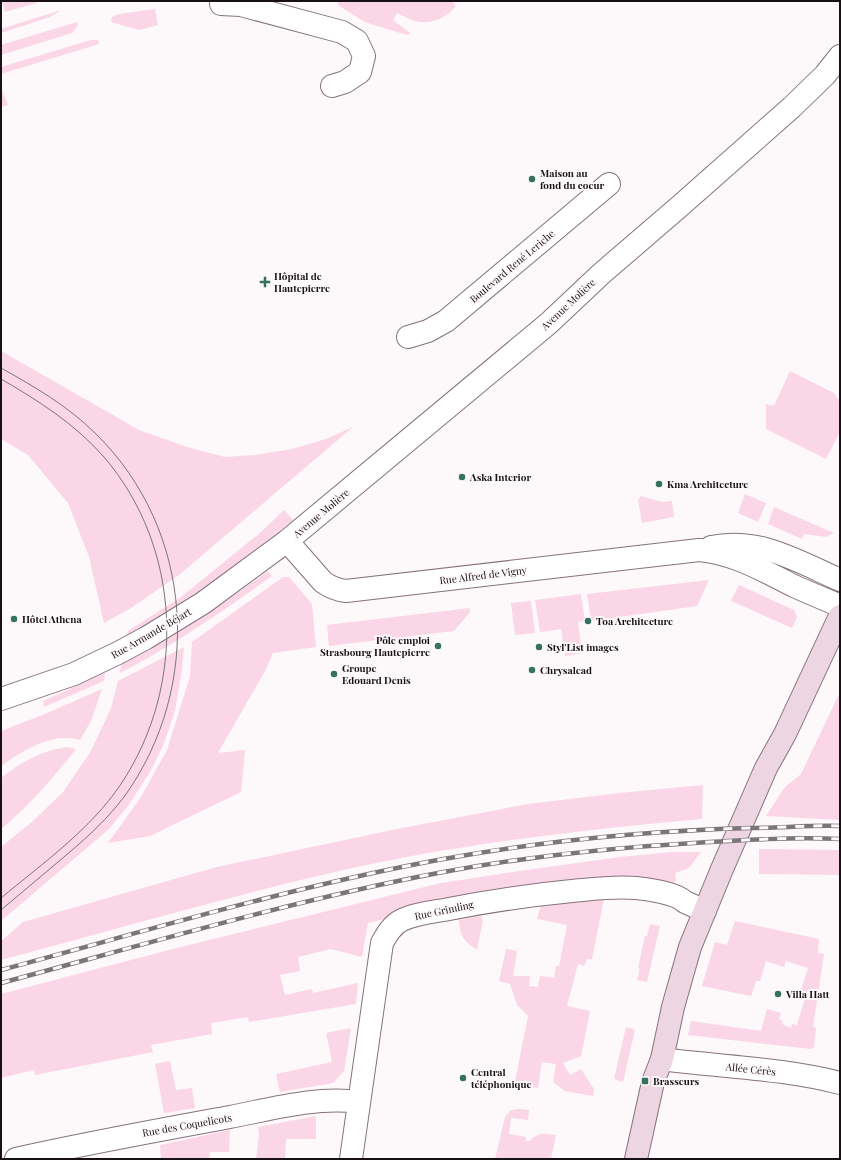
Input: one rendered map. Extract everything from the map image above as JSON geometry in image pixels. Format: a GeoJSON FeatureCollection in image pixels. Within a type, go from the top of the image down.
{"type":"FeatureCollection","features":[{"type":"Feature","properties":{"kind":"main road"},"geometry":{"type":"LineString","coordinates":[[636,1159],[653,1082],[662,1058],[673,1007],[690,947],[748,801],[785,734],[840,616]]}},
{"type":"Feature","properties":{"kind":"main road"},"geometry":{"type":"LineString","coordinates":[[652,1159],[659,1122],[663,1077],[662,1058]]}},
{"type":"Feature","properties":{"kind":"street"},"geometry":{"type":"LineString","coordinates":[[221,4],[241,5],[300,20],[342,32],[357,41],[364,56],[360,72],[345,82],[332,86]]}},
{"type":"Feature","properties":{"kind":"street","name":"Avenue Molière"},"geometry":{"type":"LineString","coordinates":[[287,541],[549,323],[601,274],[792,107],[825,75],[840,56]]}},
{"type":"Feature","properties":{"kind":"street","name":"Boulevard René Leriche"},"geometry":{"type":"LineString","coordinates":[[408,337],[428,331],[446,321],[609,184]]}},
{"type":"Feature","properties":{"kind":"street","name":"Rue Alfred de Vigny"},"geometry":{"type":"LineString","coordinates":[[287,541],[323,582],[337,590],[346,591],[699,550],[719,545],[737,544],[753,545],[769,549],[840,580]]}},
{"type":"Feature","properties":{"kind":"street","name":"Rue Armande Béjart"},"geometry":{"type":"LineString","coordinates":[[1,699],[74,674],[146,638],[203,603],[287,541]]}},
{"type":"Feature","properties":{"kind":"street","name":"Rue Alfred de Vigny"},"geometry":{"type":"LineString","coordinates":[[699,550],[712,551],[732,557],[840,606]]}},
{"type":"Feature","properties":{"kind":"street","name":"Rue Grimling"},"geometry":{"type":"LineString","coordinates":[[351,1159],[382,943],[393,926],[412,916],[475,904],[536,895],[622,887],[646,889],[668,894],[682,899],[685,902],[705,911]]}},
{"type":"Feature","properties":{"kind":"street","name":"Allée Cérès"},"geometry":{"type":"LineString","coordinates":[[662,1058],[778,1072],[840,1083]]}},
{"type":"Feature","properties":{"kind":"street","name":"Rue des Coquelicots"},"geometry":{"type":"LineString","coordinates":[[16,1159],[88,1151],[312,1102],[342,1099],[359,1102]]}},
{"type":"Feature","properties":{"kind":"shaded area"},"geometry":{"type":"Polygon","coordinates":[[[2,1],[37,1],[37,3],[5,12],[2,1]]]}},
{"type":"Feature","properties":{"kind":"shaded area"},"geometry":{"type":"Polygon","coordinates":[[[337,1],[452,1],[456,6],[447,15],[430,22],[418,22],[397,13],[393,20],[410,33],[408,35],[365,22],[339,6],[337,1]]]}},
{"type":"Feature","properties":{"kind":"shaded area"},"geometry":{"type":"Polygon","coordinates":[[[155,9],[158,25],[139,30],[111,22],[112,17],[119,14],[155,9]]]}},
{"type":"Feature","properties":{"kind":"shaded area"},"geometry":{"type":"Polygon","coordinates":[[[61,10],[50,17],[1,33],[1,29],[61,10]]]}},
{"type":"Feature","properties":{"kind":"shaded area"},"geometry":{"type":"Polygon","coordinates":[[[77,22],[78,25],[72,33],[1,55],[1,45],[77,22]]]}},
{"type":"Feature","properties":{"kind":"shaded area"},"geometry":{"type":"Polygon","coordinates":[[[91,40],[98,40],[99,44],[1,74],[1,67],[91,40]]]}},
{"type":"Feature","properties":{"kind":"shaded area"},"geometry":{"type":"Polygon","coordinates":[[[1,88],[8,105],[1,107],[1,88]]]}},
{"type":"Feature","properties":{"kind":"shaded area"},"geometry":{"type":"Polygon","coordinates":[[[1,351],[139,430],[187,447],[225,457],[255,455],[292,449],[326,439],[353,427],[179,575],[131,608],[104,623],[89,557],[68,503],[28,455],[1,439],[1,351]]]}},
{"type":"Feature","properties":{"kind":"shaded area"},"geometry":{"type":"Polygon","coordinates":[[[790,371],[834,393],[840,402],[840,432],[826,459],[766,429],[766,404],[774,406],[790,371]]]}},
{"type":"Feature","properties":{"kind":"shaded area"},"geometry":{"type":"Polygon","coordinates":[[[745,494],[766,503],[758,522],[738,513],[745,494]]]}},
{"type":"Feature","properties":{"kind":"shaded area"},"geometry":{"type":"Polygon","coordinates":[[[641,496],[662,502],[672,501],[674,517],[642,523],[638,500],[641,496]]]}},
{"type":"Feature","properties":{"kind":"shaded area"},"geometry":{"type":"Polygon","coordinates":[[[774,507],[834,533],[826,537],[804,534],[802,539],[768,524],[774,507]]]}},
{"type":"Feature","properties":{"kind":"shaded area"},"geometry":{"type":"Polygon","coordinates":[[[284,510],[293,520],[217,580],[149,623],[127,635],[128,631],[181,597],[261,532],[284,510]]]}},
{"type":"Feature","properties":{"kind":"shaded area"},"geometry":{"type":"Polygon","coordinates":[[[268,571],[272,576],[235,602],[179,639],[120,673],[121,665],[146,652],[215,609],[268,571]]]}},
{"type":"Feature","properties":{"kind":"shaded area"},"geometry":{"type":"Polygon","coordinates":[[[283,577],[289,577],[312,604],[316,647],[273,653],[265,671],[219,751],[219,753],[245,750],[241,792],[150,836],[108,843],[141,797],[167,750],[190,676],[192,642],[283,577]]]}},
{"type":"Feature","properties":{"kind":"shaded area"},"geometry":{"type":"Polygon","coordinates":[[[709,580],[697,606],[591,621],[587,594],[709,580]]]}},
{"type":"Feature","properties":{"kind":"shaded area"},"geometry":{"type":"Polygon","coordinates":[[[739,585],[794,610],[797,617],[792,628],[731,601],[739,585]]]}},
{"type":"Feature","properties":{"kind":"shaded area"},"geometry":{"type":"Polygon","coordinates":[[[581,594],[585,621],[578,622],[582,653],[565,656],[561,629],[540,632],[535,600],[581,594]]]}},
{"type":"Feature","properties":{"kind":"shaded area"},"geometry":{"type":"Polygon","coordinates":[[[531,601],[535,633],[515,635],[511,603],[531,601]]]}},
{"type":"Feature","properties":{"kind":"shaded area"},"geometry":{"type":"Polygon","coordinates":[[[470,608],[470,612],[454,631],[329,646],[327,625],[470,608]]]}},
{"type":"Feature","properties":{"kind":"shaded area"},"geometry":{"type":"Polygon","coordinates":[[[184,647],[175,711],[163,746],[150,772],[128,806],[109,829],[1,921],[1,847],[33,821],[63,792],[91,751],[111,708],[118,681],[184,647]]]}},
{"type":"Feature","properties":{"kind":"shaded area"},"geometry":{"type":"Polygon","coordinates":[[[105,673],[104,681],[44,707],[43,701],[105,673]]]}},
{"type":"Feature","properties":{"kind":"shaded area"},"geometry":{"type":"Polygon","coordinates":[[[102,689],[91,721],[80,740],[69,738],[38,744],[1,766],[1,731],[102,689]]]}},
{"type":"Feature","properties":{"kind":"shaded area"},"geometry":{"type":"Polygon","coordinates":[[[840,692],[840,820],[766,816],[785,787],[801,774],[840,692]]]}},
{"type":"Feature","properties":{"kind":"shaded area"},"geometry":{"type":"Polygon","coordinates":[[[67,747],[76,749],[40,791],[1,829],[1,778],[16,767],[40,754],[67,747]]]}},
{"type":"Feature","properties":{"kind":"shaded area"},"geometry":{"type":"Polygon","coordinates":[[[703,785],[702,819],[519,839],[384,861],[254,892],[1,960],[1,941],[23,922],[217,867],[397,829],[528,804],[703,785]]]}},
{"type":"Feature","properties":{"kind":"shaded area"},"geometry":{"type":"Polygon","coordinates":[[[759,849],[840,850],[840,875],[759,874],[759,849]]]}},
{"type":"Feature","properties":{"kind":"shaded area"},"geometry":{"type":"Polygon","coordinates":[[[671,852],[701,852],[689,868],[675,873],[676,881],[671,885],[401,915],[368,923],[362,957],[331,949],[298,957],[300,971],[280,975],[285,995],[312,989],[313,993],[358,983],[356,1004],[249,1022],[248,1017],[211,1023],[212,1034],[151,1045],[153,1052],[35,1075],[34,1070],[1,1078],[1,994],[169,950],[441,883],[620,857],[671,852]]]}},
{"type":"Feature","properties":{"kind":"shaded area"},"geometry":{"type":"Polygon","coordinates":[[[604,899],[592,959],[587,959],[584,966],[578,964],[567,1006],[590,1011],[581,1056],[563,1063],[570,1075],[581,1069],[594,1089],[593,1096],[565,1091],[553,1082],[556,1064],[542,1062],[538,1088],[514,1086],[528,1016],[517,1005],[510,984],[499,981],[506,949],[517,951],[513,976],[530,976],[529,986],[538,987],[540,976],[554,978],[556,966],[559,966],[567,925],[537,919],[541,905],[604,899]]]}},
{"type":"Feature","properties":{"kind":"shaded area"},"geometry":{"type":"Polygon","coordinates":[[[481,916],[483,921],[477,950],[469,944],[462,935],[459,920],[481,916]]]}},
{"type":"Feature","properties":{"kind":"shaded area"},"geometry":{"type":"Polygon","coordinates":[[[735,921],[819,939],[818,953],[824,954],[813,1027],[816,1028],[814,1047],[811,1049],[688,1035],[691,1021],[761,1031],[767,1009],[781,1013],[779,1019],[783,1021],[782,1024],[791,1028],[792,1024],[797,1025],[806,995],[800,993],[808,968],[786,961],[784,967],[766,961],[760,981],[756,981],[751,996],[702,986],[715,942],[727,945],[735,921]]]}},
{"type":"Feature","properties":{"kind":"shaded area"},"geometry":{"type":"Polygon","coordinates":[[[650,924],[660,926],[647,982],[637,980],[645,936],[647,936],[650,924]]]}},
{"type":"Feature","properties":{"kind":"shaded area"},"geometry":{"type":"Polygon","coordinates":[[[626,1027],[635,1030],[623,1082],[614,1079],[626,1027]]]}},
{"type":"Feature","properties":{"kind":"shaded area"},"geometry":{"type":"Polygon","coordinates":[[[351,1028],[344,1071],[333,1083],[280,1092],[276,1074],[332,1062],[326,1033],[351,1028]]]}},
{"type":"Feature","properties":{"kind":"shaded area"},"geometry":{"type":"Polygon","coordinates":[[[170,1061],[176,1090],[192,1088],[195,1108],[164,1113],[155,1064],[170,1061]]]}},
{"type":"Feature","properties":{"kind":"shaded area"},"geometry":{"type":"Polygon","coordinates":[[[511,1110],[529,1110],[528,1120],[511,1118],[509,1134],[526,1137],[526,1141],[530,1141],[539,1134],[556,1135],[551,1159],[495,1159],[505,1117],[511,1110]]]}},
{"type":"Feature","properties":{"kind":"shaded area"},"geometry":{"type":"Polygon","coordinates":[[[316,1116],[316,1139],[286,1139],[285,1159],[256,1159],[259,1135],[258,1127],[316,1116]]]}},
{"type":"Feature","properties":{"kind":"shaded area"},"geometry":{"type":"Polygon","coordinates":[[[230,1130],[229,1152],[210,1152],[209,1159],[161,1159],[160,1145],[230,1130]]]}},
{"type":"Feature","properties":{"kind":"tram line"},"geometry":{"type":"LineString","coordinates":[[1,368],[39,390],[63,406],[85,424],[96,434],[129,473],[153,516],[169,562],[177,610],[176,659],[167,707],[150,753],[124,797],[101,823],[76,847],[1,910]]}},
{"type":"Feature","properties":{"kind":"tram line"},"geometry":{"type":"LineString","coordinates":[[1,379],[43,405],[81,434],[104,457],[130,493],[149,533],[161,574],[166,618],[165,661],[157,704],[142,745],[121,784],[109,801],[80,831],[49,859],[1,898]]}},
{"type":"Feature","properties":{"kind":"railway"},"geometry":{"type":"LineString","coordinates":[[1,970],[273,896],[383,871],[477,853],[554,842],[632,834],[711,829],[840,826]]}},
{"type":"Feature","properties":{"kind":"railway"},"geometry":{"type":"LineString","coordinates":[[1,983],[164,938],[273,910],[383,884],[470,867],[598,850],[662,845],[767,839],[840,839]]}},
{"type":"Feature","properties":{"kind":"place","name":"Maison au fond du coeur"},"geometry":{"type":"Point","coordinates":[532,179]}},
{"type":"Feature","properties":{"kind":"place","name":"Hôpital de Hautepierre"},"geometry":{"type":"Point","coordinates":[265,282]}},
{"type":"Feature","properties":{"kind":"place","name":"Aska Interior"},"geometry":{"type":"Point","coordinates":[462,477]}},
{"type":"Feature","properties":{"kind":"place","name":"Kma Architecture"},"geometry":{"type":"Point","coordinates":[659,484]}},
{"type":"Feature","properties":{"kind":"place","name":"Hôtel Athena"},"geometry":{"type":"Point","coordinates":[14,619]}},
{"type":"Feature","properties":{"kind":"place","name":"Toa Architecture"},"geometry":{"type":"Point","coordinates":[588,621]}},
{"type":"Feature","properties":{"kind":"place","name":"Pôle emploi Strasbourg Hautepierre"},"geometry":{"type":"Point","coordinates":[438,646]}},
{"type":"Feature","properties":{"kind":"place","name":"Styl'List images"},"geometry":{"type":"Point","coordinates":[539,647]}},
{"type":"Feature","properties":{"kind":"place","name":"Chrysalead"},"geometry":{"type":"Point","coordinates":[532,670]}},
{"type":"Feature","properties":{"kind":"place","name":"Groupe Edouard Denis"},"geometry":{"type":"Point","coordinates":[334,674]}},
{"type":"Feature","properties":{"kind":"place","name":"Villa Hatt"},"geometry":{"type":"Point","coordinates":[778,994]}},
{"type":"Feature","properties":{"kind":"place","name":"Central téléphonique"},"geometry":{"type":"Point","coordinates":[463,1078]}},
{"type":"Feature","properties":{"kind":"place","name":"Brasseurs"},"geometry":{"type":"Point","coordinates":[645,1081]}}]}
